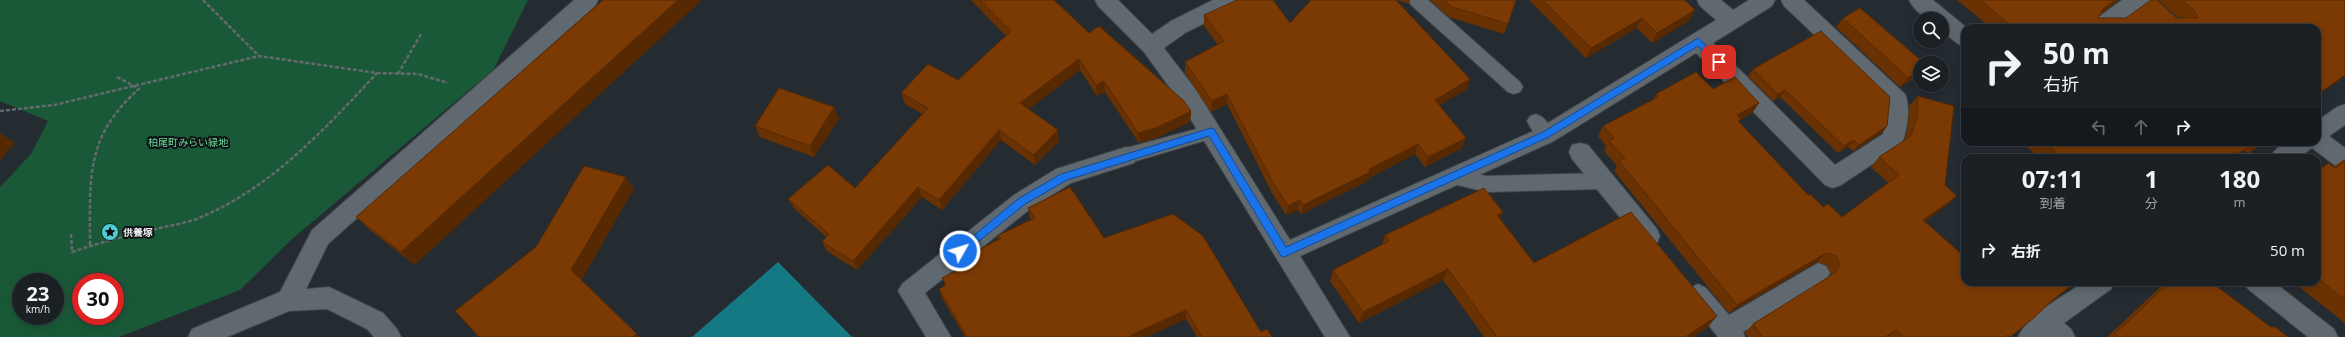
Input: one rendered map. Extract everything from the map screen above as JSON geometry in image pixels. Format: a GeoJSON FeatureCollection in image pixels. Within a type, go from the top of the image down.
{"type":"FeatureCollection","features":[{"type":"Feature","properties":{"kind":"street"},"geometry":{"type":"LineString","coordinates":[[288,300],[320,237],[588,0]]}},
{"type":"Feature","properties":{"kind":"street"},"geometry":{"type":"LineString","coordinates":[[1105,0],[1151,46],[1188,96],[1284,253],[1338,337]]}},
{"type":"Feature","properties":{"kind":"street"},"geometry":{"type":"LineString","coordinates":[[1151,46],[1178,27],[1231,0]]}},
{"type":"Feature","properties":{"kind":"street"},"geometry":{"type":"LineString","coordinates":[[1707,0],[1732,21]]}},
{"type":"Feature","properties":{"kind":"street"},"geometry":{"type":"LineString","coordinates":[[1284,253],[1450,177],[1698,41],[1765,0]]}},
{"type":"Feature","properties":{"kind":"street"},"geometry":{"type":"LineString","coordinates":[[1698,41],[1834,178],[1893,139],[1897,100],[1791,0]]}},
{"type":"Feature","properties":{"kind":"street"},"geometry":{"type":"LineString","coordinates":[[1919,0],[1934,12]]}},
{"type":"Feature","properties":{"kind":"street"},"geometry":{"type":"LineString","coordinates":[[2104,24],[2137,0]]}},
{"type":"Feature","properties":{"kind":"street"},"geometry":{"type":"LineString","coordinates":[[1949,25],[1961,35]]}},
{"type":"Feature","properties":{"kind":"street"},"geometry":{"type":"LineString","coordinates":[[2321,130],[2345,113]]}},
{"type":"Feature","properties":{"kind":"street"},"geometry":{"type":"LineString","coordinates":[[2321,143],[2345,160]]}},
{"type":"Feature","properties":{"kind":"street"},"geometry":{"type":"LineString","coordinates":[[2287,154],[2298,146]]}},
{"type":"Feature","properties":{"kind":"street"},"geometry":{"type":"LineString","coordinates":[[1580,152],[1663,252]]}},
{"type":"Feature","properties":{"kind":"street"},"geometry":{"type":"LineString","coordinates":[[939,337],[910,291],[1022,202],[1064,176],[1126,156]]}},
{"type":"Feature","properties":{"kind":"street"},"geometry":{"type":"LineString","coordinates":[[1682,276],[1730,333],[1818,273]]}},
{"type":"Feature","properties":{"kind":"street"},"geometry":{"type":"LineString","coordinates":[[2038,330],[2098,286]]}},
{"type":"Feature","properties":{"kind":"street"},"geometry":{"type":"LineString","coordinates":[[2261,286],[2326,337]]}},
{"type":"Feature","properties":{"kind":"street"},"geometry":{"type":"LineString","coordinates":[[200,337],[288,300],[329,298],[375,321],[390,337]]}},
{"type":"Feature","properties":{"kind":"street"},"geometry":{"type":"LineString","coordinates":[[2038,330],[2063,337]]}},
{"type":"Feature","properties":{"kind":"lane"},"geometry":{"type":"LineString","coordinates":[[1417,0],[1514,87]]}},
{"type":"Feature","properties":{"kind":"lane"},"geometry":{"type":"LineString","coordinates":[[2145,0],[2172,24]]}},
{"type":"Feature","properties":{"kind":"lane"},"geometry":{"type":"LineString","coordinates":[[1126,156],[1211,132]]}},
{"type":"Feature","properties":{"kind":"lane"},"geometry":{"type":"LineString","coordinates":[[1450,177],[1487,184],[1603,181]]}},
{"type":"Feature","properties":{"kind":"path"},"geometry":{"type":"LineString","coordinates":[[203,0],[259,56]]}},
{"type":"Feature","properties":{"kind":"path"},"geometry":{"type":"LineString","coordinates":[[398,74],[421,34]]}},
{"type":"Feature","properties":{"kind":"path"},"geometry":{"type":"LineString","coordinates":[[0,111],[54,106],[143,86],[259,56],[377,73],[418,74],[450,84]]}},
{"type":"Feature","properties":{"kind":"path"},"geometry":{"type":"LineString","coordinates":[[71,234],[72,252],[90,245],[198,218],[233,200],[278,171],[338,116],[377,73]]}},
{"type":"Feature","properties":{"kind":"path"},"geometry":{"type":"LineString","coordinates":[[117,77],[136,87]]}},
{"type":"Feature","properties":{"kind":"path"},"geometry":{"type":"LineString","coordinates":[[90,245],[90,180],[99,140],[116,109],[143,86]]}},
{"type":"Feature","properties":{"kind":"green space","name":"柏尾町みらい緑地"},"geometry":{"type":"Polygon","coordinates":[[[0,0],[528,0],[494,69],[291,240],[240,290],[119,337],[0,337],[0,187],[31,154],[48,121],[0,101],[0,0]]]}},
{"type":"Feature","properties":{"kind":"water"},"geometry":{"type":"Polygon","coordinates":[[[778,262],[852,337],[692,337],[778,262]]]}},
{"type":"Feature","properties":{"kind":"building"},"geometry":{"type":"Polygon","coordinates":[[[603,0],[678,0],[401,252],[356,217],[603,0]]]}},
{"type":"Feature","properties":{"kind":"building"},"geometry":{"type":"Polygon","coordinates":[[[980,0],[1054,0],[1089,33],[1099,26],[1184,101],[1191,111],[1156,128],[1138,133],[1104,81],[1096,85],[1079,59],[1020,103],[1058,130],[1033,155],[999,130],[939,200],[918,187],[853,261],[822,242],[829,234],[788,199],[828,165],[855,188],[928,108],[901,93],[928,64],[958,80],[1011,31],[980,0]]]}},
{"type":"Feature","properties":{"kind":"building"},"geometry":{"type":"Polygon","coordinates":[[[1237,0],[1273,0],[1290,23],[1311,0],[1396,0],[1470,79],[1435,100],[1466,138],[1428,157],[1418,144],[1369,169],[1370,172],[1303,205],[1300,200],[1288,206],[1272,181],[1227,94],[1212,101],[1185,62],[1224,41],[1204,15],[1237,0]]]}},
{"type":"Feature","properties":{"kind":"building"},"geometry":{"type":"Polygon","coordinates":[[[1444,0],[1516,0],[1508,24],[1452,7],[1444,0]]]}},
{"type":"Feature","properties":{"kind":"building"},"geometry":{"type":"Polygon","coordinates":[[[1543,0],[1685,0],[1695,10],[1657,33],[1642,18],[1591,48],[1543,0]]]}},
{"type":"Feature","properties":{"kind":"building"},"geometry":{"type":"Polygon","coordinates":[[[1980,0],[2115,0],[2102,10],[2098,18],[2126,18],[2151,0],[2157,0],[2176,18],[2197,18],[2195,11],[2182,0],[2345,0],[2345,75],[2321,92],[2321,24],[2009,24],[1980,0]]]}},
{"type":"Feature","properties":{"kind":"building"},"geometry":{"type":"Polygon","coordinates":[[[1860,8],[1916,56],[1913,56],[1913,75],[1908,78],[1843,18],[1860,8]]]}},
{"type":"Feature","properties":{"kind":"building"},"geometry":{"type":"Polygon","coordinates":[[[1821,31],[1890,97],[1887,126],[1859,145],[1854,140],[1844,146],[1785,90],[1778,94],[1753,69],[1821,31]]]}},
{"type":"Feature","properties":{"kind":"building"},"geometry":{"type":"Polygon","coordinates":[[[1696,72],[1713,89],[1735,77],[1759,103],[1737,115],[1741,120],[1738,121],[1808,195],[1810,194],[1823,207],[1828,204],[1842,217],[1899,175],[1879,157],[1911,136],[1917,117],[1918,96],[1954,106],[1945,185],[1957,196],[1923,220],[1961,253],[1961,286],[2071,286],[2010,337],[2008,335],[2005,337],[1904,337],[1896,330],[1885,337],[1763,337],[1753,324],[1835,273],[1840,265],[1836,256],[1826,253],[1737,305],[1619,161],[1625,158],[1609,141],[1614,138],[1603,126],[1658,97],[1656,94],[1696,72]]]}},
{"type":"Feature","properties":{"kind":"building"},"geometry":{"type":"Polygon","coordinates":[[[779,88],[834,107],[810,146],[755,126],[779,88]]]}},
{"type":"Feature","properties":{"kind":"building"},"geometry":{"type":"Polygon","coordinates":[[[2049,146],[2249,146],[2238,154],[2235,152],[2233,154],[2058,154],[2049,146]]]}},
{"type":"Feature","properties":{"kind":"building"},"geometry":{"type":"Polygon","coordinates":[[[2345,160],[2345,300],[2321,281],[2321,169],[2328,163],[2336,168],[2345,160]]]}},
{"type":"Feature","properties":{"kind":"building"},"geometry":{"type":"Polygon","coordinates":[[[584,166],[626,177],[571,270],[637,334],[633,337],[479,337],[455,311],[536,247],[584,166]]]}},
{"type":"Feature","properties":{"kind":"building"},"geometry":{"type":"Polygon","coordinates":[[[1070,187],[1104,238],[1173,214],[1203,236],[1261,332],[1267,329],[1272,337],[1202,337],[1186,310],[1131,335],[1132,337],[967,337],[939,289],[946,285],[942,278],[964,267],[960,260],[1001,238],[997,236],[1035,218],[1028,208],[1070,187]]]}},
{"type":"Feature","properties":{"kind":"building"},"geometry":{"type":"Polygon","coordinates":[[[1484,188],[1503,212],[1497,215],[1534,263],[1631,212],[1717,316],[1685,337],[1497,337],[1448,269],[1363,312],[1333,270],[1389,241],[1385,235],[1484,188]]]}},
{"type":"Feature","properties":{"kind":"building"},"geometry":{"type":"Polygon","coordinates":[[[2166,286],[2216,286],[2272,328],[2274,326],[2288,337],[2119,337],[2115,334],[2166,286]]]}},
{"type":"Feature","properties":{"kind":"place","name":"供養塚"},"geometry":{"type":"Point","coordinates":[110,232]}},
{"type":"Feature","properties":{"kind":"route"},"geometry":{"type":"LineString","coordinates":[[960,251],[1022,202],[1064,176],[1126,156],[1211,132],[1284,253],[1546,135],[1698,41],[1719,62]]}}]}
